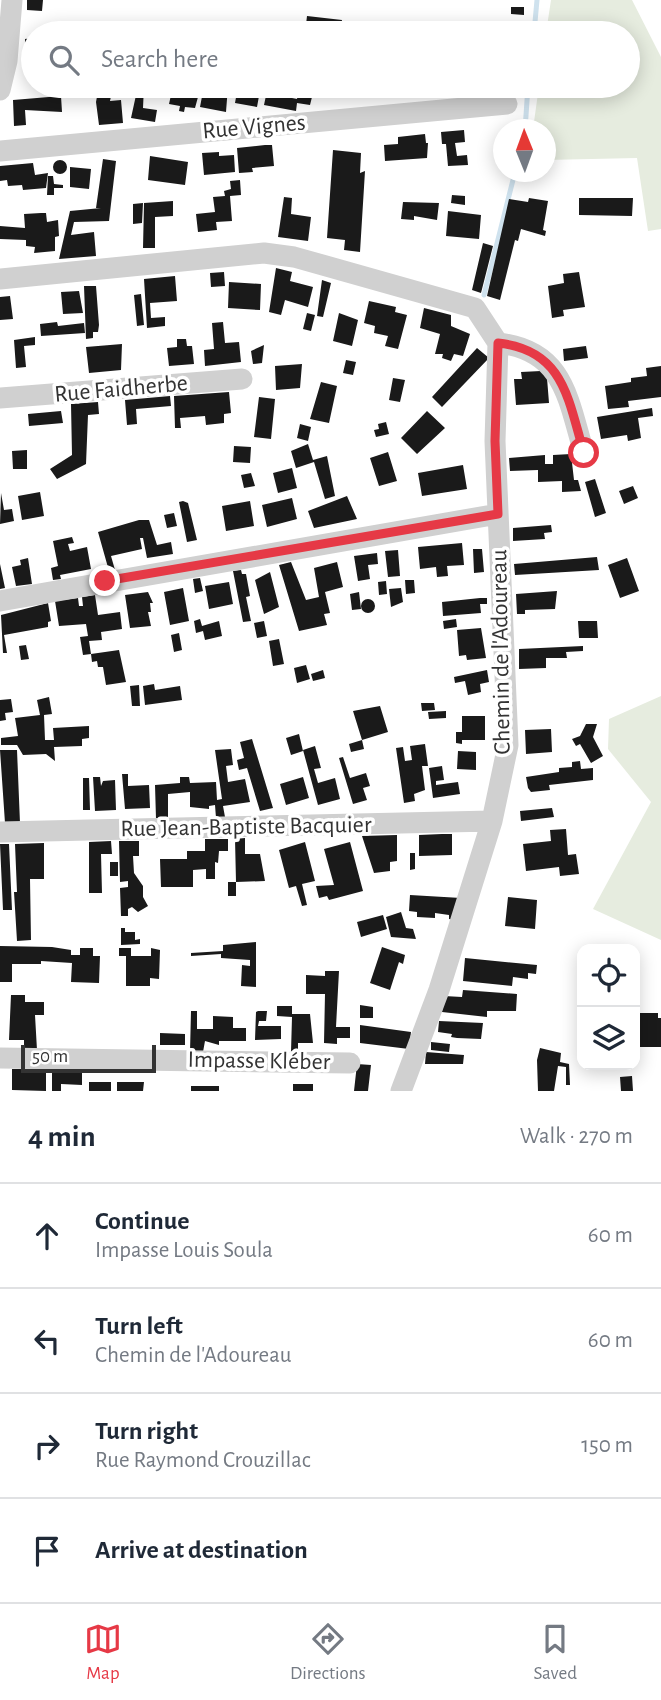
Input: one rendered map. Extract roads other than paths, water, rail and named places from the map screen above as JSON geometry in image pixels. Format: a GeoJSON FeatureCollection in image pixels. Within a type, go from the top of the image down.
{"type":"FeatureCollection","features":[{"type":"Feature","properties":{"kind":"street"},"geometry":{"type":"LineString","coordinates":[[0,90],[7,61],[12,0]]}},
{"type":"Feature","properties":{"kind":"street","name":"Rue Vignes"},"geometry":{"type":"LineString","coordinates":[[0,151],[507,104]]}},
{"type":"Feature","properties":{"kind":"street"},"geometry":{"type":"LineString","coordinates":[[0,279],[264,253],[293,257],[475,309],[498,343],[533,350],[558,376],[584,453]]}},
{"type":"Feature","properties":{"kind":"street","name":"Chemin de l'Adoureau"},"geometry":{"type":"LineString","coordinates":[[401,1091],[439,990],[492,821],[508,745],[495,441],[498,343]]}},
{"type":"Feature","properties":{"kind":"street","name":"Rue Faidherbe"},"geometry":{"type":"LineString","coordinates":[[0,398],[242,379]]}},
{"type":"Feature","properties":{"kind":"street"},"geometry":{"type":"LineString","coordinates":[[0,601],[498,514]]}},
{"type":"Feature","properties":{"kind":"street","name":"Rue Jean-Baptiste Bacquier"},"geometry":{"type":"LineString","coordinates":[[0,832],[492,821]]}},
{"type":"Feature","properties":{"kind":"street","name":"Impasse Kléber"},"geometry":{"type":"LineString","coordinates":[[0,1058],[350,1063]]}},
{"type":"Feature","properties":{"kind":"waterway"},"geometry":{"type":"LineString","coordinates":[[535,21],[537,0]]}},
{"type":"Feature","properties":{"kind":"waterway"},"geometry":{"type":"LineString","coordinates":[[526,119],[527,98]]}},
{"type":"Feature","properties":{"kind":"waterway"},"geometry":{"type":"LineString","coordinates":[[484,295],[512,182]]}}]}
